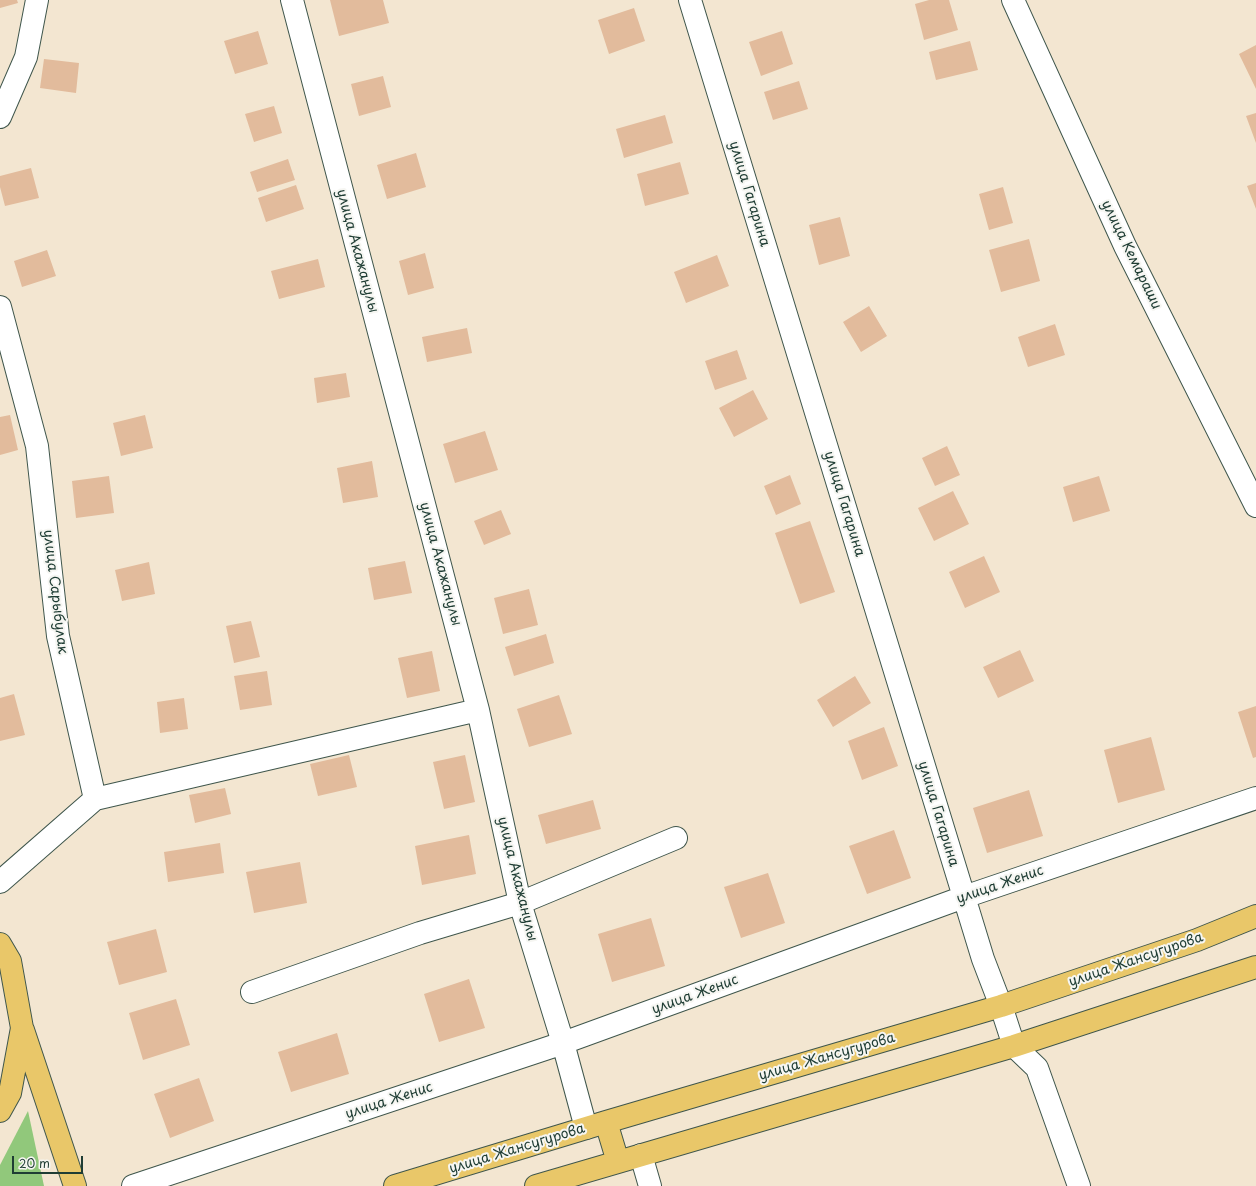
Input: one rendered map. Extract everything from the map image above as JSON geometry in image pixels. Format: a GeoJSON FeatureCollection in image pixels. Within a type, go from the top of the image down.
{"type":"FeatureCollection","features":[{"type":"Feature","properties":{"kind":"main road","name":"улица Жансугурова"},"geometry":{"type":"LineString","coordinates":[[395,1186],[606,1122],[1001,1006],[1197,940],[1256,916]]}},
{"type":"Feature","properties":{"kind":"main road"},"geometry":{"type":"LineString","coordinates":[[0,944],[10,961],[22,1028],[74,1186]]}},
{"type":"Feature","properties":{"kind":"main road"},"geometry":{"type":"LineString","coordinates":[[536,1186],[1014,1046],[1256,967]]}},
{"type":"Feature","properties":{"kind":"main road"},"geometry":{"type":"LineString","coordinates":[[0,1111],[10,1093],[22,1028]]}},
{"type":"Feature","properties":{"kind":"main road"},"geometry":{"type":"LineString","coordinates":[[606,1122],[618,1162]]}},
{"type":"Feature","properties":{"kind":"street"},"geometry":{"type":"LineString","coordinates":[[0,117],[26,57],[37,0]]}},
{"type":"Feature","properties":{"kind":"street","name":"улица Акажанулы"},"geometry":{"type":"LineString","coordinates":[[292,0],[478,710],[520,904],[563,1043],[586,1128]]}},
{"type":"Feature","properties":{"kind":"street","name":"улица Гагарина"},"geometry":{"type":"LineString","coordinates":[[690,0],[983,959],[1014,1046]]}},
{"type":"Feature","properties":{"kind":"street","name":"улица Кемараши"},"geometry":{"type":"LineString","coordinates":[[1014,0],[1125,246],[1256,506]]}},
{"type":"Feature","properties":{"kind":"street","name":"улица Сарыбулак"},"geometry":{"type":"LineString","coordinates":[[0,308],[37,446],[58,636],[95,799]]}},
{"type":"Feature","properties":{"kind":"street"},"geometry":{"type":"LineString","coordinates":[[0,882],[95,799],[478,710]]}},
{"type":"Feature","properties":{"kind":"street","name":"улица Женис"},"geometry":{"type":"LineString","coordinates":[[133,1186],[563,1043],[964,897],[1256,798]]}},
{"type":"Feature","properties":{"kind":"street"},"geometry":{"type":"LineString","coordinates":[[252,992],[420,933],[520,904],[676,838]]}},
{"type":"Feature","properties":{"kind":"street"},"geometry":{"type":"LineString","coordinates":[[1014,1046],[1037,1068],[1078,1186]]}},
{"type":"Feature","properties":{"kind":"street"},"geometry":{"type":"LineString","coordinates":[[641,1156],[650,1186]]}},
{"type":"Feature","properties":{"kind":"green space"},"geometry":{"type":"Polygon","coordinates":[[[28,1111],[44,1186],[0,1186],[0,1165],[28,1111]]]}},
{"type":"Feature","properties":{"kind":"building"},"geometry":{"type":"Polygon","coordinates":[[[0,0],[17,0],[18,3],[0,8],[0,0]]]}},
{"type":"Feature","properties":{"kind":"building"},"geometry":{"type":"Polygon","coordinates":[[[330,0],[383,0],[389,23],[339,36],[330,0]]]}},
{"type":"Feature","properties":{"kind":"building"},"geometry":{"type":"Polygon","coordinates":[[[929,0],[949,0],[958,30],[924,40],[915,4],[929,0]]]}},
{"type":"Feature","properties":{"kind":"building"},"geometry":{"type":"Polygon","coordinates":[[[634,8],[645,41],[609,54],[598,20],[634,8]]]}},
{"type":"Feature","properties":{"kind":"building"},"geometry":{"type":"Polygon","coordinates":[[[258,31],[268,64],[235,74],[224,41],[258,31]]]}},
{"type":"Feature","properties":{"kind":"building"},"geometry":{"type":"Polygon","coordinates":[[[782,31],[793,64],[761,76],[749,42],[782,31]]]}},
{"type":"Feature","properties":{"kind":"building"},"geometry":{"type":"Polygon","coordinates":[[[970,41],[978,70],[936,80],[929,52],[970,41]]]}},
{"type":"Feature","properties":{"kind":"building"},"geometry":{"type":"Polygon","coordinates":[[[1256,45],[1256,89],[1239,54],[1256,45]]]}},
{"type":"Feature","properties":{"kind":"building"},"geometry":{"type":"Polygon","coordinates":[[[44,59],[79,63],[76,93],[40,88],[44,59]]]}},
{"type":"Feature","properties":{"kind":"building"},"geometry":{"type":"Polygon","coordinates":[[[383,76],[391,107],[359,116],[351,84],[383,76]]]}},
{"type":"Feature","properties":{"kind":"building"},"geometry":{"type":"Polygon","coordinates":[[[799,81],[808,109],[773,120],[764,92],[799,81]]]}},
{"type":"Feature","properties":{"kind":"building"},"geometry":{"type":"Polygon","coordinates":[[[274,106],[282,133],[254,142],[245,114],[274,106]]]}},
{"type":"Feature","properties":{"kind":"building"},"geometry":{"type":"Polygon","coordinates":[[[1256,113],[1256,143],[1246,116],[1256,113]]]}},
{"type":"Feature","properties":{"kind":"building"},"geometry":{"type":"Polygon","coordinates":[[[665,115],[673,143],[624,158],[616,129],[665,115]]]}},
{"type":"Feature","properties":{"kind":"building"},"geometry":{"type":"Polygon","coordinates":[[[416,153],[426,187],[387,199],[377,165],[416,153]]]}},
{"type":"Feature","properties":{"kind":"building"},"geometry":{"type":"Polygon","coordinates":[[[288,159],[295,180],[257,192],[250,172],[288,159]]]}},
{"type":"Feature","properties":{"kind":"building"},"geometry":{"type":"Polygon","coordinates":[[[680,162],[689,194],[645,206],[637,174],[680,162]]]}},
{"type":"Feature","properties":{"kind":"building"},"geometry":{"type":"Polygon","coordinates":[[[31,168],[39,198],[5,206],[0,187],[0,176],[31,168]]]}},
{"type":"Feature","properties":{"kind":"building"},"geometry":{"type":"Polygon","coordinates":[[[1256,183],[1256,209],[1247,186],[1256,183]]]}},
{"type":"Feature","properties":{"kind":"building"},"geometry":{"type":"Polygon","coordinates":[[[296,185],[304,209],[266,222],[258,198],[296,185]]]}},
{"type":"Feature","properties":{"kind":"building"},"geometry":{"type":"Polygon","coordinates":[[[1003,187],[1013,223],[989,230],[979,194],[1003,187]]]}},
{"type":"Feature","properties":{"kind":"building"},"geometry":{"type":"Polygon","coordinates":[[[840,217],[850,256],[819,265],[809,225],[840,217]]]}},
{"type":"Feature","properties":{"kind":"building"},"geometry":{"type":"Polygon","coordinates":[[[1029,239],[1040,281],[1001,292],[989,250],[1029,239]]]}},
{"type":"Feature","properties":{"kind":"building"},"geometry":{"type":"Polygon","coordinates":[[[47,250],[56,276],[22,287],[14,261],[47,250]]]}},
{"type":"Feature","properties":{"kind":"building"},"geometry":{"type":"Polygon","coordinates":[[[425,253],[434,288],[408,295],[399,261],[425,253]]]}},
{"type":"Feature","properties":{"kind":"building"},"geometry":{"type":"Polygon","coordinates":[[[717,255],[729,286],[686,303],[674,272],[717,255]]]}},
{"type":"Feature","properties":{"kind":"building"},"geometry":{"type":"Polygon","coordinates":[[[318,259],[325,287],[279,299],[271,271],[318,259]]]}},
{"type":"Feature","properties":{"kind":"building"},"geometry":{"type":"Polygon","coordinates":[[[869,306],[887,336],[861,352],[843,322],[869,306]]]}},
{"type":"Feature","properties":{"kind":"building"},"geometry":{"type":"Polygon","coordinates":[[[1055,324],[1065,355],[1028,367],[1018,337],[1055,324]]]}},
{"type":"Feature","properties":{"kind":"building"},"geometry":{"type":"Polygon","coordinates":[[[467,328],[472,353],[427,362],[422,337],[467,328]]]}},
{"type":"Feature","properties":{"kind":"building"},"geometry":{"type":"Polygon","coordinates":[[[737,350],[747,379],[715,390],[705,361],[737,350]]]}},
{"type":"Feature","properties":{"kind":"building"},"geometry":{"type":"Polygon","coordinates":[[[346,373],[350,397],[317,403],[314,378],[346,373]]]}},
{"type":"Feature","properties":{"kind":"building"},"geometry":{"type":"Polygon","coordinates":[[[753,390],[768,419],[734,437],[719,408],[753,390]]]}},
{"type":"Feature","properties":{"kind":"building"},"geometry":{"type":"Polygon","coordinates":[[[10,415],[18,450],[0,455],[0,417],[10,415]]]}},
{"type":"Feature","properties":{"kind":"building"},"geometry":{"type":"Polygon","coordinates":[[[145,415],[153,448],[121,456],[113,423],[145,415]]]}},
{"type":"Feature","properties":{"kind":"building"},"geometry":{"type":"Polygon","coordinates":[[[485,431],[498,470],[455,483],[443,444],[485,431]]]}},
{"type":"Feature","properties":{"kind":"building"},"geometry":{"type":"Polygon","coordinates":[[[947,446],[960,475],[935,486],[922,458],[947,446]]]}},
{"type":"Feature","properties":{"kind":"building"},"geometry":{"type":"Polygon","coordinates":[[[372,461],[378,497],[343,503],[337,468],[372,461]]]}},
{"type":"Feature","properties":{"kind":"building"},"geometry":{"type":"Polygon","coordinates":[[[790,475],[801,504],[776,515],[764,486],[790,475]]]}},
{"type":"Feature","properties":{"kind":"building"},"geometry":{"type":"Polygon","coordinates":[[[109,476],[114,513],[76,518],[72,481],[109,476]]]}},
{"type":"Feature","properties":{"kind":"building"},"geometry":{"type":"Polygon","coordinates":[[[1099,476],[1110,511],[1073,522],[1063,487],[1099,476]]]}},
{"type":"Feature","properties":{"kind":"building"},"geometry":{"type":"Polygon","coordinates":[[[953,491],[969,524],[934,541],[918,508],[953,491]]]}},
{"type":"Feature","properties":{"kind":"building"},"geometry":{"type":"Polygon","coordinates":[[[501,510],[511,534],[484,545],[474,521],[501,510]]]}},
{"type":"Feature","properties":{"kind":"building"},"geometry":{"type":"Polygon","coordinates":[[[810,521],[835,592],[800,604],[775,533],[810,521]]]}},
{"type":"Feature","properties":{"kind":"building"},"geometry":{"type":"Polygon","coordinates":[[[984,556],[1000,592],[965,608],[949,572],[984,556]]]}},
{"type":"Feature","properties":{"kind":"building"},"geometry":{"type":"Polygon","coordinates":[[[405,561],[412,593],[374,600],[368,568],[405,561]]]}},
{"type":"Feature","properties":{"kind":"building"},"geometry":{"type":"Polygon","coordinates":[[[149,562],[155,594],[122,601],[115,570],[149,562]]]}},
{"type":"Feature","properties":{"kind":"building"},"geometry":{"type":"Polygon","coordinates":[[[529,589],[538,625],[503,634],[494,598],[529,589]]]}},
{"type":"Feature","properties":{"kind":"building"},"geometry":{"type":"Polygon","coordinates":[[[251,621],[260,657],[234,663],[226,626],[251,621]]]}},
{"type":"Feature","properties":{"kind":"building"},"geometry":{"type":"Polygon","coordinates":[[[546,634],[554,663],[514,676],[505,647],[546,634]]]}},
{"type":"Feature","properties":{"kind":"building"},"geometry":{"type":"Polygon","coordinates":[[[1020,650],[1034,681],[998,698],[983,667],[1020,650]]]}},
{"type":"Feature","properties":{"kind":"building"},"geometry":{"type":"Polygon","coordinates":[[[432,651],[440,691],[407,698],[398,658],[432,651]]]}},
{"type":"Feature","properties":{"kind":"building"},"geometry":{"type":"Polygon","coordinates":[[[267,671],[272,705],[240,710],[234,676],[267,671]]]}},
{"type":"Feature","properties":{"kind":"building"},"geometry":{"type":"Polygon","coordinates":[[[855,676],[871,703],[833,727],[817,700],[855,676]]]}},
{"type":"Feature","properties":{"kind":"building"},"geometry":{"type":"Polygon","coordinates":[[[14,694],[25,735],[0,741],[0,698],[14,694]]]}},
{"type":"Feature","properties":{"kind":"building"},"geometry":{"type":"Polygon","coordinates":[[[559,695],[572,734],[529,747],[517,709],[559,695]]]}},
{"type":"Feature","properties":{"kind":"building"},"geometry":{"type":"Polygon","coordinates":[[[184,698],[188,729],[160,733],[157,702],[184,698]]]}},
{"type":"Feature","properties":{"kind":"building"},"geometry":{"type":"Polygon","coordinates":[[[1256,706],[1256,757],[1253,758],[1238,712],[1256,706]]]}},
{"type":"Feature","properties":{"kind":"building"},"geometry":{"type":"Polygon","coordinates":[[[884,727],[898,766],[862,780],[848,741],[884,727]]]}},
{"type":"Feature","properties":{"kind":"building"},"geometry":{"type":"Polygon","coordinates":[[[1151,737],[1165,790],[1118,803],[1104,750],[1151,737]]]}},
{"type":"Feature","properties":{"kind":"building"},"geometry":{"type":"Polygon","coordinates":[[[349,755],[357,787],[318,796],[310,764],[349,755]]]}},
{"type":"Feature","properties":{"kind":"building"},"geometry":{"type":"Polygon","coordinates":[[[465,755],[475,802],[444,809],[433,762],[465,755]]]}},
{"type":"Feature","properties":{"kind":"building"},"geometry":{"type":"Polygon","coordinates":[[[225,788],[231,814],[195,823],[189,795],[225,788]]]}},
{"type":"Feature","properties":{"kind":"building"},"geometry":{"type":"Polygon","coordinates":[[[1029,790],[1043,836],[987,853],[973,808],[1029,790]]]}},
{"type":"Feature","properties":{"kind":"building"},"geometry":{"type":"Polygon","coordinates":[[[593,800],[601,829],[546,844],[538,815],[593,800]]]}},
{"type":"Feature","properties":{"kind":"building"},"geometry":{"type":"Polygon","coordinates":[[[894,830],[911,878],[867,894],[849,846],[894,830]]]}},
{"type":"Feature","properties":{"kind":"building"},"geometry":{"type":"Polygon","coordinates":[[[469,835],[476,874],[422,885],[415,846],[469,835]]]}},
{"type":"Feature","properties":{"kind":"building"},"geometry":{"type":"Polygon","coordinates":[[[220,843],[224,873],[168,882],[164,852],[220,843]]]}},
{"type":"Feature","properties":{"kind":"building"},"geometry":{"type":"Polygon","coordinates":[[[300,862],[307,903],[254,913],[246,872],[300,862]]]}},
{"type":"Feature","properties":{"kind":"building"},"geometry":{"type":"Polygon","coordinates":[[[768,873],[785,923],[741,938],[724,887],[768,873]]]}},
{"type":"Feature","properties":{"kind":"building"},"geometry":{"type":"Polygon","coordinates":[[[651,918],[665,966],[612,982],[598,934],[651,918]]]}},
{"type":"Feature","properties":{"kind":"building"},"geometry":{"type":"Polygon","coordinates":[[[156,929],[167,972],[119,985],[107,942],[156,929]]]}},
{"type":"Feature","properties":{"kind":"building"},"geometry":{"type":"Polygon","coordinates":[[[469,979],[485,1028],[439,1042],[424,994],[469,979]]]}},
{"type":"Feature","properties":{"kind":"building"},"geometry":{"type":"Polygon","coordinates":[[[176,999],[190,1045],[143,1060],[129,1013],[176,999]]]}},
{"type":"Feature","properties":{"kind":"building"},"geometry":{"type":"Polygon","coordinates":[[[337,1033],[349,1074],[291,1092],[278,1052],[337,1033]]]}},
{"type":"Feature","properties":{"kind":"building"},"geometry":{"type":"Polygon","coordinates":[[[199,1078],[214,1121],[170,1138],[154,1094],[199,1078]]]}}]}
